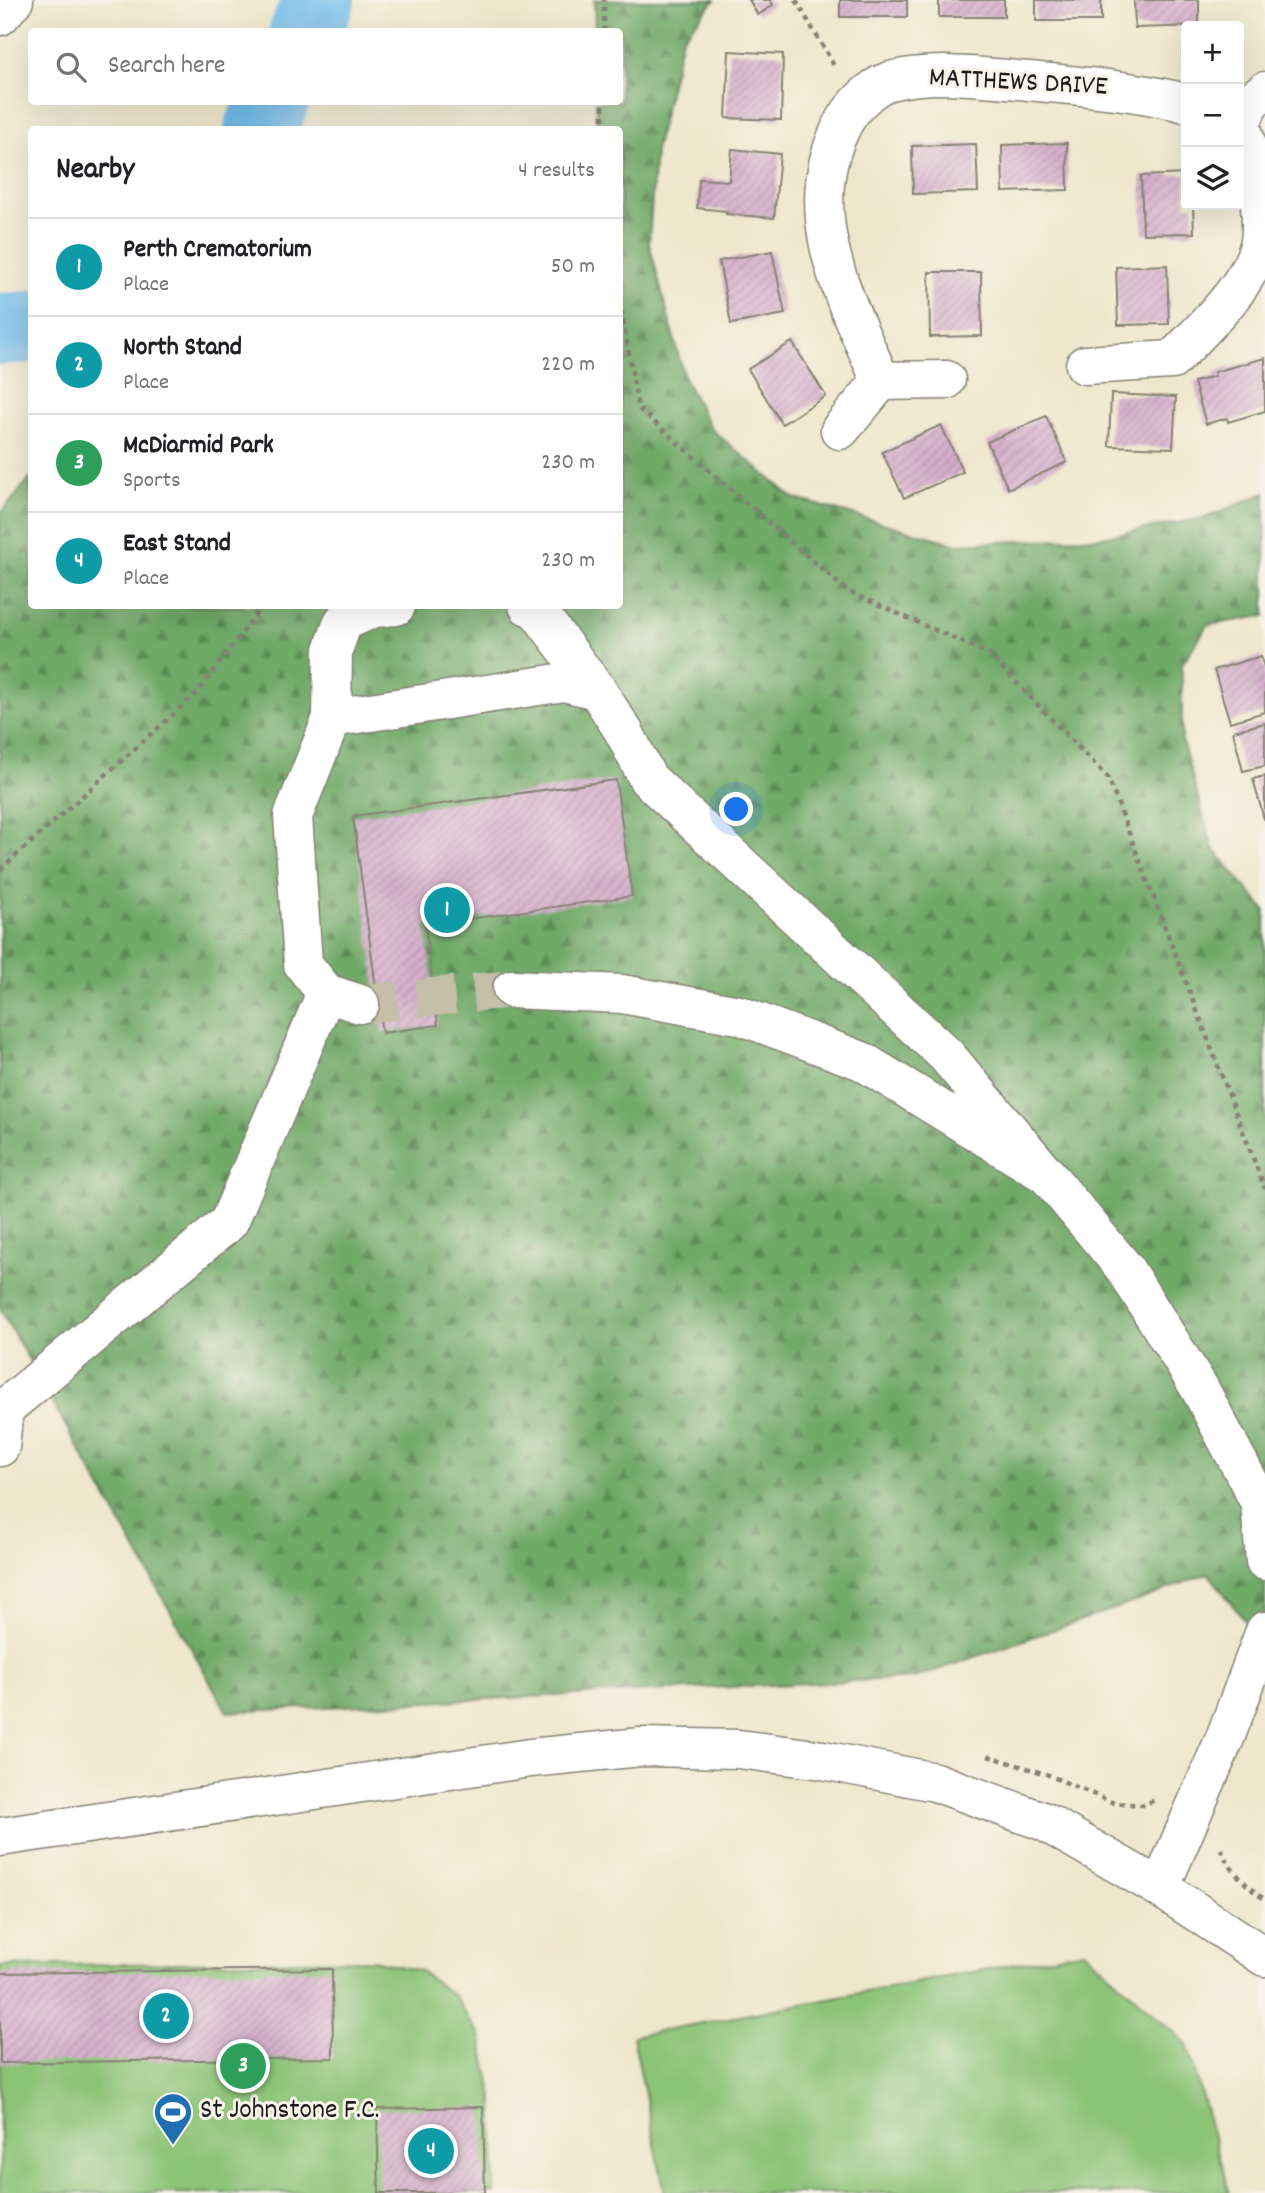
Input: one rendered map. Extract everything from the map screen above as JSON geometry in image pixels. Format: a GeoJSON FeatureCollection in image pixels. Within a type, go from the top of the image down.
{"type":"FeatureCollection","features":[{"type":"Feature","properties":{"kind":"main road"},"geometry":{"type":"LineString","coordinates":[[0,16],[14,0]]}},
{"type":"Feature","properties":{"kind":"main road","name":"MATTHEWS DRIVE"},"geometry":{"type":"LineString","coordinates":[[881,381],[837,278],[828,250],[824,182],[830,149],[856,104],[888,81],[958,75],[1123,90],[1181,102]]}},
{"type":"Feature","properties":{"kind":"main road"},"geometry":{"type":"LineString","coordinates":[[1244,115],[1250,102],[1265,91]]}},
{"type":"Feature","properties":{"kind":"main road"},"geometry":{"type":"LineString","coordinates":[[1086,365],[1172,360],[1216,316],[1260,262],[1262,231],[1255,182],[1244,139]]}},
{"type":"Feature","properties":{"kind":"main road"},"geometry":{"type":"LineString","coordinates":[[840,430],[881,381],[946,380]]}},
{"type":"Feature","properties":{"kind":"main road"},"geometry":{"type":"LineString","coordinates":[[0,1447],[4,1409],[229,1222],[343,998],[303,964],[293,816],[332,718],[333,650],[343,622],[372,609]]}},
{"type":"Feature","properties":{"kind":"main road"},"geometry":{"type":"LineString","coordinates":[[536,609],[597,690],[624,732],[648,779],[946,1055],[1125,1269],[1200,1389],[1260,1503],[1265,1561]]}},
{"type":"Feature","properties":{"kind":"main road"},"geometry":{"type":"LineString","coordinates":[[332,718],[564,682],[597,690]]}},
{"type":"Feature","properties":{"kind":"main road"},"geometry":{"type":"LineString","coordinates":[[512,989],[622,994],[739,1015],[862,1060],[1047,1175]]}},
{"type":"Feature","properties":{"kind":"main road"},"geometry":{"type":"LineString","coordinates":[[1160,1888],[1225,1738],[1265,1631]]}},
{"type":"Feature","properties":{"kind":"main road"},"geometry":{"type":"LineString","coordinates":[[0,1837],[530,1758],[641,1747],[739,1749],[823,1760],[935,1782],[1045,1822],[1160,1888],[1265,1957]]}},
{"type":"Feature","properties":{"kind":"path"},"geometry":{"type":"LineString","coordinates":[[604,0],[604,28]]}},
{"type":"Feature","properties":{"kind":"path"},"geometry":{"type":"LineString","coordinates":[[796,0],[856,104]]}},
{"type":"Feature","properties":{"kind":"path"},"geometry":{"type":"LineString","coordinates":[[603,105],[603,126]]}},
{"type":"Feature","properties":{"kind":"path"},"geometry":{"type":"LineString","coordinates":[[623,319],[638,408],[847,591],[989,654],[1108,778],[1265,1189]]}},
{"type":"Feature","properties":{"kind":"path"},"geometry":{"type":"LineString","coordinates":[[0,870],[198,692],[260,609]]}},
{"type":"Feature","properties":{"kind":"green space"},"geometry":{"type":"Polygon","coordinates":[[[594,0],[715,0],[682,38],[655,151],[649,243],[685,380],[711,429],[793,498],[957,544],[1101,537],[1205,518],[1265,493],[1265,616],[1208,625],[1182,664],[1182,740],[1212,847],[1265,910],[1265,1647],[1208,1573],[1143,1599],[914,1678],[227,1712],[0,1309],[0,514],[28,481],[28,609],[623,609],[623,126],[597,126],[596,105],[623,105],[623,28],[595,28],[594,0]]]}},
{"type":"Feature","properties":{"kind":"green space"},"geometry":{"type":"Polygon","coordinates":[[[1084,1951],[1187,2044],[1229,2193],[665,2193],[633,2036],[1084,1951]]]}},
{"type":"Feature","properties":{"kind":"green space"},"geometry":{"type":"Polygon","coordinates":[[[372,1960],[420,1971],[454,1996],[480,2036],[493,2096],[495,2193],[0,2193],[0,1966],[372,1960]]]}},
{"type":"Feature","properties":{"kind":"building"},"geometry":{"type":"Polygon","coordinates":[[[749,0],[770,0],[773,5],[758,15],[749,0]]]}},
{"type":"Feature","properties":{"kind":"building"},"geometry":{"type":"Polygon","coordinates":[[[840,0],[907,0],[907,17],[840,17],[840,0]]]}},
{"type":"Feature","properties":{"kind":"building"},"geometry":{"type":"Polygon","coordinates":[[[939,0],[1004,0],[1004,17],[939,17],[939,0]]]}},
{"type":"Feature","properties":{"kind":"building"},"geometry":{"type":"Polygon","coordinates":[[[1036,0],[1101,0],[1101,21],[1036,21],[1036,0]]]}},
{"type":"Feature","properties":{"kind":"building"},"geometry":{"type":"Polygon","coordinates":[[[1134,0],[1199,0],[1199,21],[1181,21],[1181,27],[1135,28],[1134,0]]]}},
{"type":"Feature","properties":{"kind":"building"},"geometry":{"type":"Polygon","coordinates":[[[729,51],[783,54],[781,120],[726,118],[729,51]]]}},
{"type":"Feature","properties":{"kind":"building"},"geometry":{"type":"Polygon","coordinates":[[[1067,143],[1068,190],[1003,192],[1002,145],[1067,143]]]}},
{"type":"Feature","properties":{"kind":"building"},"geometry":{"type":"Polygon","coordinates":[[[976,144],[978,192],[913,194],[912,146],[976,144]]]}},
{"type":"Feature","properties":{"kind":"building"},"geometry":{"type":"Polygon","coordinates":[[[732,149],[780,154],[774,218],[726,214],[727,211],[697,208],[699,179],[729,181],[732,149]]]}},
{"type":"Feature","properties":{"kind":"building"},"geometry":{"type":"Polygon","coordinates":[[[1181,174],[1181,210],[1193,210],[1194,233],[1143,234],[1141,176],[1181,174]]]}},
{"type":"Feature","properties":{"kind":"building"},"geometry":{"type":"Polygon","coordinates":[[[772,251],[785,314],[731,324],[719,261],[772,251]]]}},
{"type":"Feature","properties":{"kind":"building"},"geometry":{"type":"Polygon","coordinates":[[[1167,265],[1169,324],[1118,325],[1116,267],[1167,265]]]}},
{"type":"Feature","properties":{"kind":"building"},"geometry":{"type":"Polygon","coordinates":[[[929,272],[981,272],[982,336],[930,337],[929,272]]]}},
{"type":"Feature","properties":{"kind":"building"},"geometry":{"type":"Polygon","coordinates":[[[792,342],[826,396],[782,424],[748,369],[792,342]]]}},
{"type":"Feature","properties":{"kind":"building"},"geometry":{"type":"Polygon","coordinates":[[[1265,358],[1265,411],[1228,422],[1227,418],[1206,424],[1194,382],[1215,376],[1214,372],[1265,358]]]}},
{"type":"Feature","properties":{"kind":"building"},"geometry":{"type":"Polygon","coordinates":[[[1111,394],[1176,397],[1173,448],[1109,446],[1111,394]]]}},
{"type":"Feature","properties":{"kind":"building"},"geometry":{"type":"Polygon","coordinates":[[[1046,416],[1067,462],[1008,489],[987,442],[1046,416]]]}},
{"type":"Feature","properties":{"kind":"building"},"geometry":{"type":"Polygon","coordinates":[[[941,425],[963,472],[904,498],[882,452],[941,425]]]}},
{"type":"Feature","properties":{"kind":"building"},"geometry":{"type":"Polygon","coordinates":[[[1261,656],[1265,671],[1265,712],[1230,722],[1214,670],[1261,656]]]}},
{"type":"Feature","properties":{"kind":"building"},"geometry":{"type":"Polygon","coordinates":[[[1265,723],[1265,766],[1243,771],[1233,731],[1265,723]]]}},
{"type":"Feature","properties":{"kind":"building"},"geometry":{"type":"Polygon","coordinates":[[[1265,776],[1265,819],[1264,819],[1253,779],[1265,776]]]}},
{"type":"Feature","properties":{"kind":"building"},"geometry":{"type":"Polygon","coordinates":[[[616,780],[632,896],[425,925],[438,1025],[382,1033],[353,816],[616,780]]]}},
{"type":"Feature","properties":{"kind":"building"},"geometry":{"type":"Polygon","coordinates":[[[332,1969],[333,2058],[0,2063],[0,1973],[332,1969]]]}},
{"type":"Feature","properties":{"kind":"building"},"geometry":{"type":"Polygon","coordinates":[[[483,2107],[485,2193],[379,2193],[377,2109],[483,2107]]]}},
{"type":"Feature","properties":{"kind":"waterway"},"geometry":{"type":"LineString","coordinates":[[307,28],[319,0]]}},
{"type":"Feature","properties":{"kind":"waterway"},"geometry":{"type":"LineString","coordinates":[[262,126],[272,105]]}},
{"type":"Feature","properties":{"kind":"waterway"},"geometry":{"type":"LineString","coordinates":[[0,329],[28,327]]}},
{"type":"Feature","properties":{"kind":"tunnel"},"geometry":{"type":"LineString","coordinates":[[360,1004],[512,989]]}},
{"type":"Feature","properties":{"kind":"place","name":"Perth Crematorium"},"geometry":{"type":"Point","coordinates":[447,910]}},
{"type":"Feature","properties":{"kind":"place","name":"North Stand"},"geometry":{"type":"Point","coordinates":[166,2016]}},
{"type":"Feature","properties":{"kind":"place","name":"McDiarmid Park"},"geometry":{"type":"Point","coordinates":[243,2066]}},
{"type":"Feature","properties":{"kind":"place","name":"St Johnstone F.C."},"geometry":{"type":"Point","coordinates":[173,2146]}},
{"type":"Feature","properties":{"kind":"place","name":"East Stand"},"geometry":{"type":"Point","coordinates":[431,2151]}}]}
